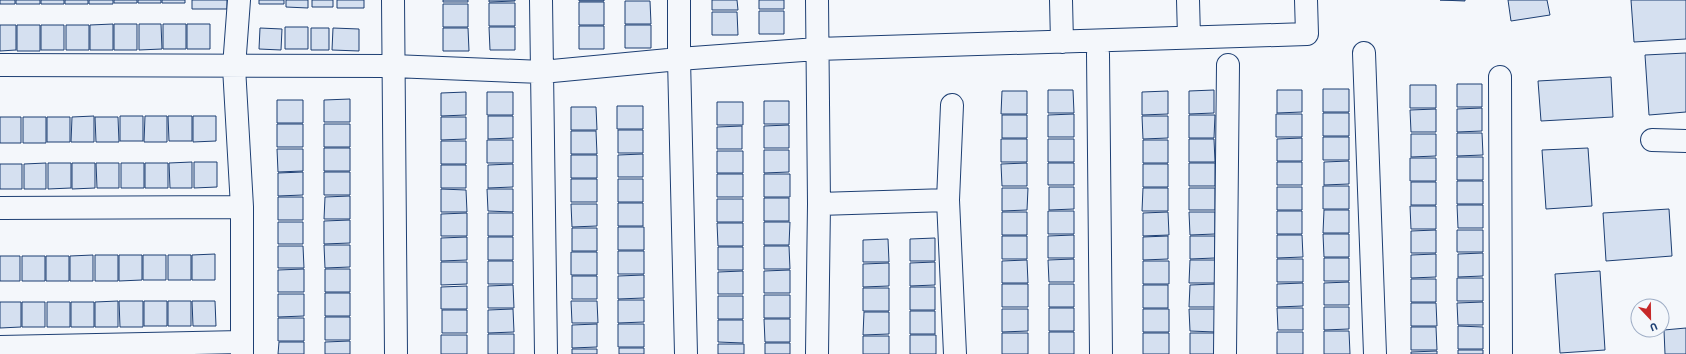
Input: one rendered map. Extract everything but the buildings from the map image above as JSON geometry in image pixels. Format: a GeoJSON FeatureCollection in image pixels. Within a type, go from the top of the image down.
{"type":"FeatureCollection","features":[{"type":"Feature","properties":{"kind":"street"},"geometry":{"type":"LineString","coordinates":[[0,347],[241,348],[242,207],[234,67],[239,0]]}},
{"type":"Feature","properties":{"kind":"street"},"geometry":{"type":"LineString","coordinates":[[393,0],[396,354]]}},
{"type":"Feature","properties":{"kind":"street"},"geometry":{"type":"LineString","coordinates":[[541,0],[546,354]]}},
{"type":"Feature","properties":{"kind":"street"},"geometry":{"type":"LineString","coordinates":[[679,0],[686,354]]}},
{"type":"Feature","properties":{"kind":"street"},"geometry":{"type":"LineString","coordinates":[[816,0],[818,49],[819,204],[817,354]]}},
{"type":"Feature","properties":{"kind":"street"},"geometry":{"type":"LineString","coordinates":[[1061,0],[1062,42]]}},
{"type":"Feature","properties":{"kind":"street"},"geometry":{"type":"LineString","coordinates":[[1188,0],[1189,37]]}},
{"type":"Feature","properties":{"kind":"street"},"geometry":{"type":"LineString","coordinates":[[0,65],[234,67],[393,66],[542,72],[679,59],[818,49],[1307,34],[1306,0]]}},
{"type":"Feature","properties":{"kind":"street"},"geometry":{"type":"LineString","coordinates":[[1364,53],[1375,354]]}},
{"type":"Feature","properties":{"kind":"street"},"geometry":{"type":"LineString","coordinates":[[1098,54],[1101,354]]}},
{"type":"Feature","properties":{"kind":"street"},"geometry":{"type":"LineString","coordinates":[[1225,354],[1228,65]]}},
{"type":"Feature","properties":{"kind":"street"},"geometry":{"type":"LineString","coordinates":[[1500,77],[1501,354]]}},
{"type":"Feature","properties":{"kind":"street"},"geometry":{"type":"LineString","coordinates":[[952,105],[948,200],[955,354]]}},
{"type":"Feature","properties":{"kind":"street"},"geometry":{"type":"LineString","coordinates":[[1652,140],[1686,142]]}},
{"type":"Feature","properties":{"kind":"street"},"geometry":{"type":"LineString","coordinates":[[819,204],[948,200]]}},
{"type":"Feature","properties":{"kind":"street"},"geometry":{"type":"LineString","coordinates":[[0,208],[242,207]]}}]}
